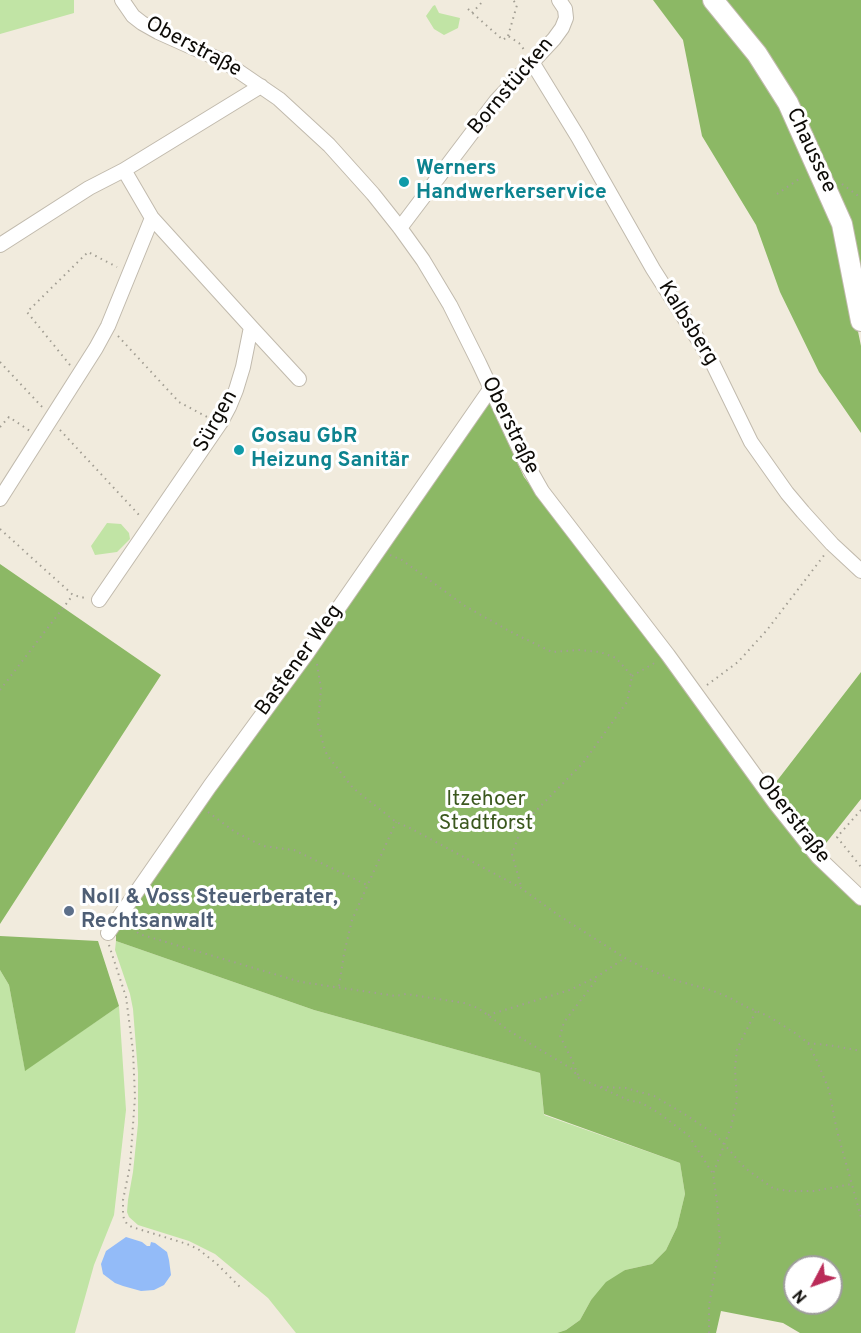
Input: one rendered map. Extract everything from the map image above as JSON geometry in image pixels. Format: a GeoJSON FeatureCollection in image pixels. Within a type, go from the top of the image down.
{"type":"FeatureCollection","features":[{"type":"Feature","properties":{"kind":"street","name":"Oberstraße"},"geometry":{"type":"LineString","coordinates":[[123,0],[133,16],[142,23],[225,62],[290,108],[329,145],[373,194],[423,260],[450,305],[525,461],[542,490],[668,655],[775,803],[818,856],[861,898]]}},
{"type":"Feature","properties":{"kind":"street","name":"Bornstücken"},"geometry":{"type":"LineString","coordinates":[[400,228],[496,101],[562,28],[566,18],[565,9],[559,0]]}},
{"type":"Feature","properties":{"kind":"street","name":"Chaussee"},"geometry":{"type":"LineString","coordinates":[[713,0],[757,54],[788,103],[842,224],[861,321]]}},
{"type":"Feature","properties":{"kind":"street","name":"Kalbsberg"},"geometry":{"type":"LineString","coordinates":[[532,62],[578,137],[653,269],[711,360],[751,442],[787,493],[832,544],[861,571]]}},
{"type":"Feature","properties":{"kind":"street"},"geometry":{"type":"LineString","coordinates":[[0,245],[89,188],[124,170],[261,86]]}},
{"type":"Feature","properties":{"kind":"street"},"geometry":{"type":"LineString","coordinates":[[124,170],[152,218],[299,379]]}},
{"type":"Feature","properties":{"kind":"street"},"geometry":{"type":"LineString","coordinates":[[0,499],[108,326],[152,218]]}},
{"type":"Feature","properties":{"kind":"street","name":"Sürgen"},"geometry":{"type":"LineString","coordinates":[[99,600],[229,407],[243,367],[251,327]]}},
{"type":"Feature","properties":{"kind":"street","name":"Bastener Weg"},"geometry":{"type":"LineString","coordinates":[[108,933],[194,809],[308,652],[491,388]]}},
{"type":"Feature","properties":{"kind":"path"},"geometry":{"type":"LineString","coordinates":[[472,13],[484,0]]}},
{"type":"Feature","properties":{"kind":"path"},"geometry":{"type":"LineString","coordinates":[[468,9],[503,39],[508,36],[518,5],[513,0]]}},
{"type":"Feature","properties":{"kind":"path"},"geometry":{"type":"LineString","coordinates":[[508,36],[519,43],[532,62]]}},
{"type":"Feature","properties":{"kind":"path"},"geometry":{"type":"LineString","coordinates":[[78,375],[27,312],[88,252],[130,273]]}},
{"type":"Feature","properties":{"kind":"path"},"geometry":{"type":"LineString","coordinates":[[108,326],[179,402],[219,424]]}},
{"type":"Feature","properties":{"kind":"path"},"geometry":{"type":"LineString","coordinates":[[0,362],[150,526]]}},
{"type":"Feature","properties":{"kind":"path"},"geometry":{"type":"LineString","coordinates":[[0,427],[9,417],[40,437]]}},
{"type":"Feature","properties":{"kind":"path"},"geometry":{"type":"LineString","coordinates":[[0,529],[73,595],[99,600]]}},
{"type":"Feature","properties":{"kind":"path"},"geometry":{"type":"LineString","coordinates":[[696,693],[738,662],[767,630],[832,544]]}},
{"type":"Feature","properties":{"kind":"path"},"geometry":{"type":"LineString","coordinates":[[379,550],[402,560],[465,606],[513,633],[552,652],[579,650],[600,652],[616,658],[632,676]]}},
{"type":"Feature","properties":{"kind":"path"},"geometry":{"type":"LineString","coordinates":[[0,690],[73,595]]}},
{"type":"Feature","properties":{"kind":"path"},"geometry":{"type":"LineString","coordinates":[[308,652],[314,657],[318,666],[321,689],[318,724],[327,755],[353,788],[396,822],[521,888],[625,958],[678,981],[719,993],[784,1025],[808,1043],[829,1090],[837,1131],[861,1217]]}},
{"type":"Feature","properties":{"kind":"path"},"geometry":{"type":"LineString","coordinates":[[521,888],[512,854],[523,824],[583,763],[627,702],[632,676],[668,655]]}},
{"type":"Feature","properties":{"kind":"path"},"geometry":{"type":"LineString","coordinates":[[194,809],[203,810],[236,832],[263,846],[294,850],[367,885]]}},
{"type":"Feature","properties":{"kind":"path"},"geometry":{"type":"LineString","coordinates":[[861,810],[837,837],[861,867]]}},
{"type":"Feature","properties":{"kind":"path"},"geometry":{"type":"LineString","coordinates":[[338,987],[352,921],[396,822]]}},
{"type":"Feature","properties":{"kind":"path"},"geometry":{"type":"LineString","coordinates":[[126,908],[134,929],[139,934],[301,982],[396,996],[406,994],[464,1003],[478,1008],[572,1069],[579,1078],[628,1100],[642,1103],[659,1113],[689,1137],[713,1174],[720,1242],[709,1306],[709,1333]]}},
{"type":"Feature","properties":{"kind":"path"},"geometry":{"type":"LineString","coordinates":[[108,933],[109,948],[126,997],[133,1051],[135,1088],[133,1131],[130,1166],[123,1200],[124,1219],[132,1227],[198,1249],[242,1289]]}},
{"type":"Feature","properties":{"kind":"path"},"geometry":{"type":"LineString","coordinates":[[487,1015],[570,990],[598,976],[625,958]]}},
{"type":"Feature","properties":{"kind":"path"},"geometry":{"type":"LineString","coordinates":[[579,1078],[560,1036],[564,1022],[598,976]]}},
{"type":"Feature","properties":{"kind":"path"},"geometry":{"type":"LineString","coordinates":[[713,1174],[731,1127],[737,1100],[735,1068],[737,1049],[756,1011]]}},
{"type":"Feature","properties":{"kind":"path"},"geometry":{"type":"LineString","coordinates":[[808,1043],[861,1051]]}},
{"type":"Feature","properties":{"kind":"path"},"geometry":{"type":"LineString","coordinates":[[599,1087],[626,1088],[654,1096],[716,1135],[746,1168],[774,1189],[814,1191],[852,1184]]}},
{"type":"Feature","properties":{"kind":"green space"},"geometry":{"type":"Polygon","coordinates":[[[0,0],[74,0],[74,13],[0,34],[0,0]]]}},
{"type":"Feature","properties":{"kind":"green space"},"geometry":{"type":"Polygon","coordinates":[[[653,0],[708,0],[785,105],[833,210],[861,346],[861,433],[819,372],[780,292],[756,225],[702,136],[683,40],[653,0]]]}},
{"type":"Feature","properties":{"kind":"green space"},"geometry":{"type":"Polygon","coordinates":[[[724,0],[861,0],[861,290],[843,208],[724,0]]]}},
{"type":"Feature","properties":{"kind":"green space"},"geometry":{"type":"Polygon","coordinates":[[[435,5],[439,13],[460,18],[458,28],[444,35],[434,29],[426,16],[435,5]]]}},
{"type":"Feature","properties":{"kind":"green space","name":"Itzehoer Stadtforst"},"geometry":{"type":"Polygon","coordinates":[[[487,397],[524,477],[766,795],[861,672],[861,799],[815,857],[861,903],[861,1333],[800,1333],[783,1323],[721,1311],[716,1333],[557,1333],[566,1330],[580,1320],[591,1300],[606,1282],[625,1270],[652,1264],[666,1250],[677,1227],[685,1194],[680,1163],[544,1114],[540,1073],[314,1010],[116,941],[116,930],[270,713],[487,397]]]}},
{"type":"Feature","properties":{"kind":"green space"},"geometry":{"type":"Polygon","coordinates":[[[107,523],[121,524],[129,533],[130,539],[117,552],[95,555],[91,546],[107,523]]]}},
{"type":"Feature","properties":{"kind":"green space"},"geometry":{"type":"Polygon","coordinates":[[[0,564],[161,675],[0,924],[0,564]]]}},
{"type":"Feature","properties":{"kind":"green space"},"geometry":{"type":"Polygon","coordinates":[[[0,936],[98,941],[119,1006],[25,1071],[9,985],[0,970],[0,936]]]}},
{"type":"Feature","properties":{"kind":"green space"},"geometry":{"type":"Polygon","coordinates":[[[116,941],[314,1010],[540,1073],[544,1115],[680,1163],[685,1194],[677,1227],[666,1250],[652,1264],[625,1270],[591,1300],[580,1320],[566,1330],[557,1333],[296,1333],[268,1298],[215,1254],[189,1241],[138,1225],[129,1217],[128,1200],[138,1124],[138,1073],[133,1009],[115,950],[116,941]]]}},
{"type":"Feature","properties":{"kind":"green space"},"geometry":{"type":"Polygon","coordinates":[[[0,970],[9,985],[25,1070],[119,1006],[126,1110],[114,1215],[94,1265],[75,1333],[0,1333],[0,970]]]}},
{"type":"Feature","properties":{"kind":"water"},"geometry":{"type":"Polygon","coordinates":[[[126,1237],[147,1246],[150,1246],[151,1242],[155,1243],[167,1252],[171,1275],[164,1285],[154,1290],[141,1291],[115,1283],[103,1274],[101,1264],[106,1251],[126,1237]]]}},
{"type":"Feature","properties":{"kind":"place","name":"Werners Handwerkerservice"},"geometry":{"type":"Point","coordinates":[404,182]}},
{"type":"Feature","properties":{"kind":"place","name":"Gosau GbR Heizung Sanitär"},"geometry":{"type":"Point","coordinates":[239,450]}},
{"type":"Feature","properties":{"kind":"place","name":"Noll & Voss Steuerberater, Rechtsanwalt"},"geometry":{"type":"Point","coordinates":[69,911]}}]}
